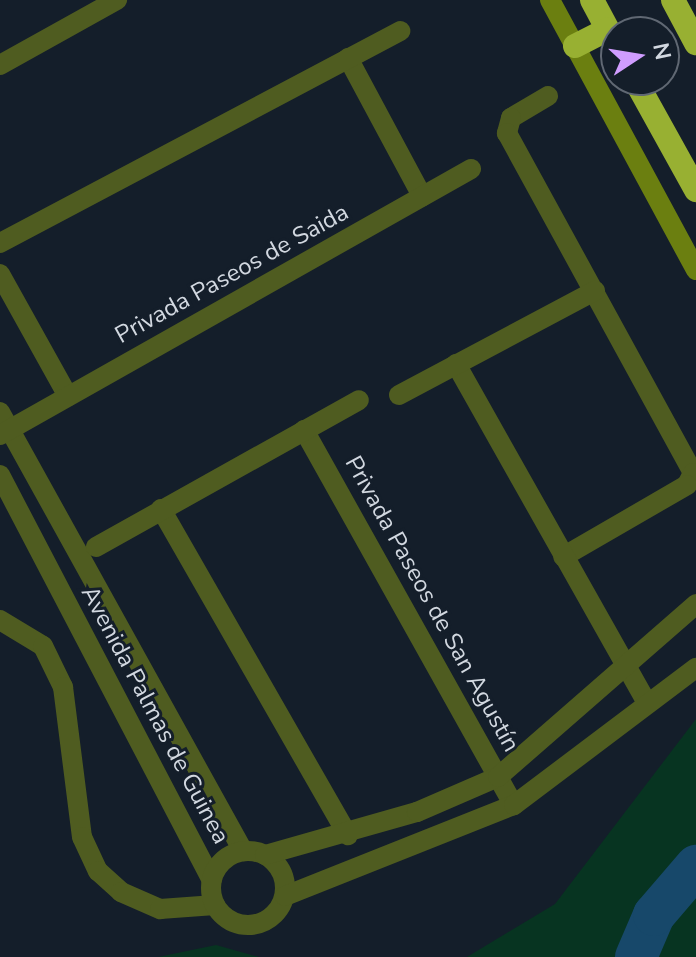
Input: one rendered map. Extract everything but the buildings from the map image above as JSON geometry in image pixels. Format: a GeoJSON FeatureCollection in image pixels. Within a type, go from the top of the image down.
{"type":"FeatureCollection","features":[{"type":"Feature","properties":{"kind":"highway"},"geometry":{"type":"LineString","coordinates":[[673,0],[696,43]]}},
{"type":"Feature","properties":{"kind":"highway"},"geometry":{"type":"LineString","coordinates":[[575,46],[600,40]]}},
{"type":"Feature","properties":{"kind":"highway"},"geometry":{"type":"LineString","coordinates":[[644,96],[696,190]]}},
{"type":"Feature","properties":{"kind":"street"},"geometry":{"type":"LineString","coordinates":[[0,65],[117,0]]}},
{"type":"Feature","properties":{"kind":"street"},"geometry":{"type":"LineString","coordinates":[[550,0],[696,270]]}},
{"type":"Feature","properties":{"kind":"street"},"geometry":{"type":"LineString","coordinates":[[0,243],[400,31]]}},
{"type":"Feature","properties":{"kind":"street"},"geometry":{"type":"LineString","coordinates":[[348,58],[422,196]]}},
{"type":"Feature","properties":{"kind":"street"},"geometry":{"type":"LineString","coordinates":[[548,96],[511,118],[507,133],[693,473],[687,485],[563,557]]}},
{"type":"Feature","properties":{"kind":"street","name":"Privada Paseos de Saida"},"geometry":{"type":"LineString","coordinates":[[3,425],[68,396],[471,169]]}},
{"type":"Feature","properties":{"kind":"street"},"geometry":{"type":"LineString","coordinates":[[0,274],[68,396]]}},
{"type":"Feature","properties":{"kind":"street"},"geometry":{"type":"LineString","coordinates":[[399,395],[595,291]]}},
{"type":"Feature","properties":{"kind":"street"},"geometry":{"type":"LineString","coordinates":[[456,364],[647,703]]}},
{"type":"Feature","properties":{"kind":"street"},"geometry":{"type":"LineString","coordinates":[[88,552],[359,400]]}},
{"type":"Feature","properties":{"kind":"street","name":"Avenida Palmas de Guinea"},"geometry":{"type":"LineString","coordinates":[[3,425],[88,552],[243,851]]}},
{"type":"Feature","properties":{"kind":"street","name":"Privada Paseos de San Agustín"},"geometry":{"type":"LineString","coordinates":[[304,430],[514,805]]}},
{"type":"Feature","properties":{"kind":"street","name":"Avenida Palmas de Guinea"},"geometry":{"type":"LineString","coordinates":[[0,475],[212,880]]}},
{"type":"Feature","properties":{"kind":"street"},"geometry":{"type":"LineString","coordinates":[[161,509],[348,835]]}},
{"type":"Feature","properties":{"kind":"street","name":"Avenida Palmas de Guinea"},"geometry":{"type":"LineString","coordinates":[[265,855],[348,835],[498,777],[628,670],[696,604]]}},
{"type":"Feature","properties":{"kind":"street"},"geometry":{"type":"LineString","coordinates":[[0,620],[43,646],[63,687],[82,837],[98,871],[121,892],[160,909],[215,905],[247,926],[271,918],[285,896],[514,805],[696,668]]}},
{"type":"Feature","properties":{"kind":"street"},"geometry":{"type":"LineString","coordinates":[[215,905],[212,880],[223,861],[243,851],[265,855],[281,871],[285,896]]}},
{"type":"Feature","properties":{"kind":"green space"},"geometry":{"type":"Polygon","coordinates":[[[696,719],[696,957],[467,957],[555,904],[696,719]]]}},
{"type":"Feature","properties":{"kind":"green space"},"geometry":{"type":"Polygon","coordinates":[[[216,945],[259,957],[158,957],[216,945]]]}},
{"type":"Feature","properties":{"kind":"waterway"},"geometry":{"type":"LineString","coordinates":[[636,957],[654,915],[696,866]]}}]}
